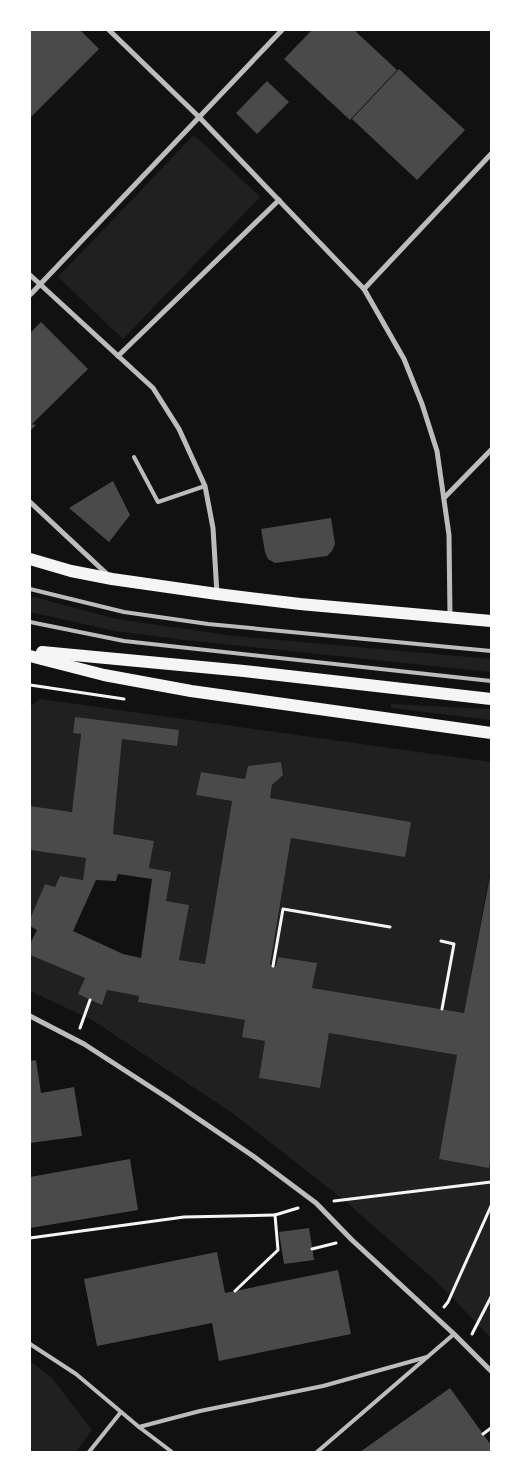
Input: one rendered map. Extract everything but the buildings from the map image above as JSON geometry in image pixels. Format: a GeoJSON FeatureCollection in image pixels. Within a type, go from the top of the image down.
{"type":"FeatureCollection","features":[{"type":"Feature","properties":{"kind":"main road"},"geometry":{"type":"LineString","coordinates":[[30,559],[71,571],[112,579],[217,594],[300,604],[491,620]]}},
{"type":"Feature","properties":{"kind":"main road"},"geometry":{"type":"LineString","coordinates":[[30,651],[244,671],[491,699]]}},
{"type":"Feature","properties":{"kind":"main road"},"geometry":{"type":"LineString","coordinates":[[30,656],[104,675],[191,691],[491,733]]}},
{"type":"Feature","properties":{"kind":"street"},"geometry":{"type":"LineString","coordinates":[[109,30],[199,117],[364,289],[404,359],[422,404],[437,451],[449,535],[450,617]]}},
{"type":"Feature","properties":{"kind":"street"},"geometry":{"type":"LineString","coordinates":[[30,295],[282,30]]}},
{"type":"Feature","properties":{"kind":"street"},"geometry":{"type":"LineString","coordinates":[[364,289],[491,154]]}},
{"type":"Feature","properties":{"kind":"street"},"geometry":{"type":"LineString","coordinates":[[118,356],[279,200]]}},
{"type":"Feature","properties":{"kind":"street"},"geometry":{"type":"LineString","coordinates":[[30,275],[153,388],[179,430],[204,486],[213,528],[217,594]]}},
{"type":"Feature","properties":{"kind":"street"},"geometry":{"type":"LineString","coordinates":[[444,498],[491,450]]}},
{"type":"Feature","properties":{"kind":"street"},"geometry":{"type":"LineString","coordinates":[[30,502],[112,579]]}},
{"type":"Feature","properties":{"kind":"street"},"geometry":{"type":"LineString","coordinates":[[30,1016],[76,1040],[166,1097],[246,1151],[316,1203],[352,1240],[436,1316],[491,1371]]}},
{"type":"Feature","properties":{"kind":"lane"},"geometry":{"type":"LineString","coordinates":[[134,457],[158,502],[204,486]]}},
{"type":"Feature","properties":{"kind":"lane"},"geometry":{"type":"LineString","coordinates":[[30,589],[124,612],[199,623],[491,650]]}},
{"type":"Feature","properties":{"kind":"lane"},"geometry":{"type":"LineString","coordinates":[[30,622],[124,641],[491,681]]}},
{"type":"Feature","properties":{"kind":"lane"},"geometry":{"type":"LineString","coordinates":[[317,1452],[454,1334]]}},
{"type":"Feature","properties":{"kind":"lane"},"geometry":{"type":"LineString","coordinates":[[30,1344],[76,1374],[172,1452]]}},
{"type":"Feature","properties":{"kind":"lane"},"geometry":{"type":"LineString","coordinates":[[139,1427],[200,1411],[323,1386],[427,1357]]}},
{"type":"Feature","properties":{"kind":"lane"},"geometry":{"type":"LineString","coordinates":[[89,1452],[121,1412]]}},
{"type":"Feature","properties":{"kind":"path"},"geometry":{"type":"LineString","coordinates":[[273,966],[283,909],[390,927]]}},
{"type":"Feature","properties":{"kind":"path"},"geometry":{"type":"LineString","coordinates":[[441,941],[454,944],[442,1009]]}},
{"type":"Feature","properties":{"kind":"path"},"geometry":{"type":"LineString","coordinates":[[76,1040],[90,1000]]}},
{"type":"Feature","properties":{"kind":"path"},"geometry":{"type":"LineString","coordinates":[[30,1238],[184,1217],[275,1215],[316,1203],[491,1182]]}},
{"type":"Feature","properties":{"kind":"path"},"geometry":{"type":"LineString","coordinates":[[436,1316],[448,1302],[491,1206]]}},
{"type":"Feature","properties":{"kind":"path"},"geometry":{"type":"LineString","coordinates":[[234,1291],[278,1250],[275,1215]]}},
{"type":"Feature","properties":{"kind":"path"},"geometry":{"type":"LineString","coordinates":[[312,1248],[352,1240]]}},
{"type":"Feature","properties":{"kind":"path"},"geometry":{"type":"LineString","coordinates":[[466,1346],[491,1297]]}},
{"type":"Feature","properties":{"kind":"path"},"geometry":{"type":"LineString","coordinates":[[483,1434],[491,1428]]}},
{"type":"Feature","properties":{"kind":"shaded area"},"geometry":{"type":"Polygon","coordinates":[[[194,135],[260,197],[123,339],[58,277],[194,135]]]}},
{"type":"Feature","properties":{"kind":"shaded area"},"geometry":{"type":"Polygon","coordinates":[[[30,596],[116,619],[235,636],[491,659],[491,672],[115,631],[30,612],[30,596]]]}},
{"type":"Feature","properties":{"kind":"shaded area"},"geometry":{"type":"Polygon","coordinates":[[[40,699],[491,762],[491,866],[464,1013],[312,988],[316,963],[278,957],[276,966],[270,965],[291,838],[405,856],[410,822],[270,798],[272,785],[283,775],[281,762],[249,766],[245,779],[201,772],[196,795],[232,801],[205,964],[179,960],[188,905],[166,901],[149,868],[154,841],[113,834],[122,739],[179,730],[75,717],[73,733],[81,734],[72,812],[30,806],[30,707],[40,699]]]}},
{"type":"Feature","properties":{"kind":"shaded area"},"geometry":{"type":"Polygon","coordinates":[[[391,704],[491,709],[491,720],[391,708],[391,704]]]}},
{"type":"Feature","properties":{"kind":"shaded area"},"geometry":{"type":"Polygon","coordinates":[[[30,850],[86,858],[83,880],[60,876],[55,887],[45,884],[30,919],[30,850]]]}},
{"type":"Feature","properties":{"kind":"shaded area"},"geometry":{"type":"Polygon","coordinates":[[[30,955],[85,978],[79,994],[102,1005],[107,990],[139,996],[138,1002],[245,1020],[265,1041],[259,1078],[320,1088],[329,1033],[457,1055],[439,1159],[489,1167],[491,1155],[491,1338],[438,1283],[344,1200],[234,1114],[92,1020],[30,991],[30,955]]]}},
{"type":"Feature","properties":{"kind":"shaded area"},"geometry":{"type":"Polygon","coordinates":[[[30,1361],[51,1377],[92,1430],[76,1452],[30,1452],[30,1361]]]}}]}
